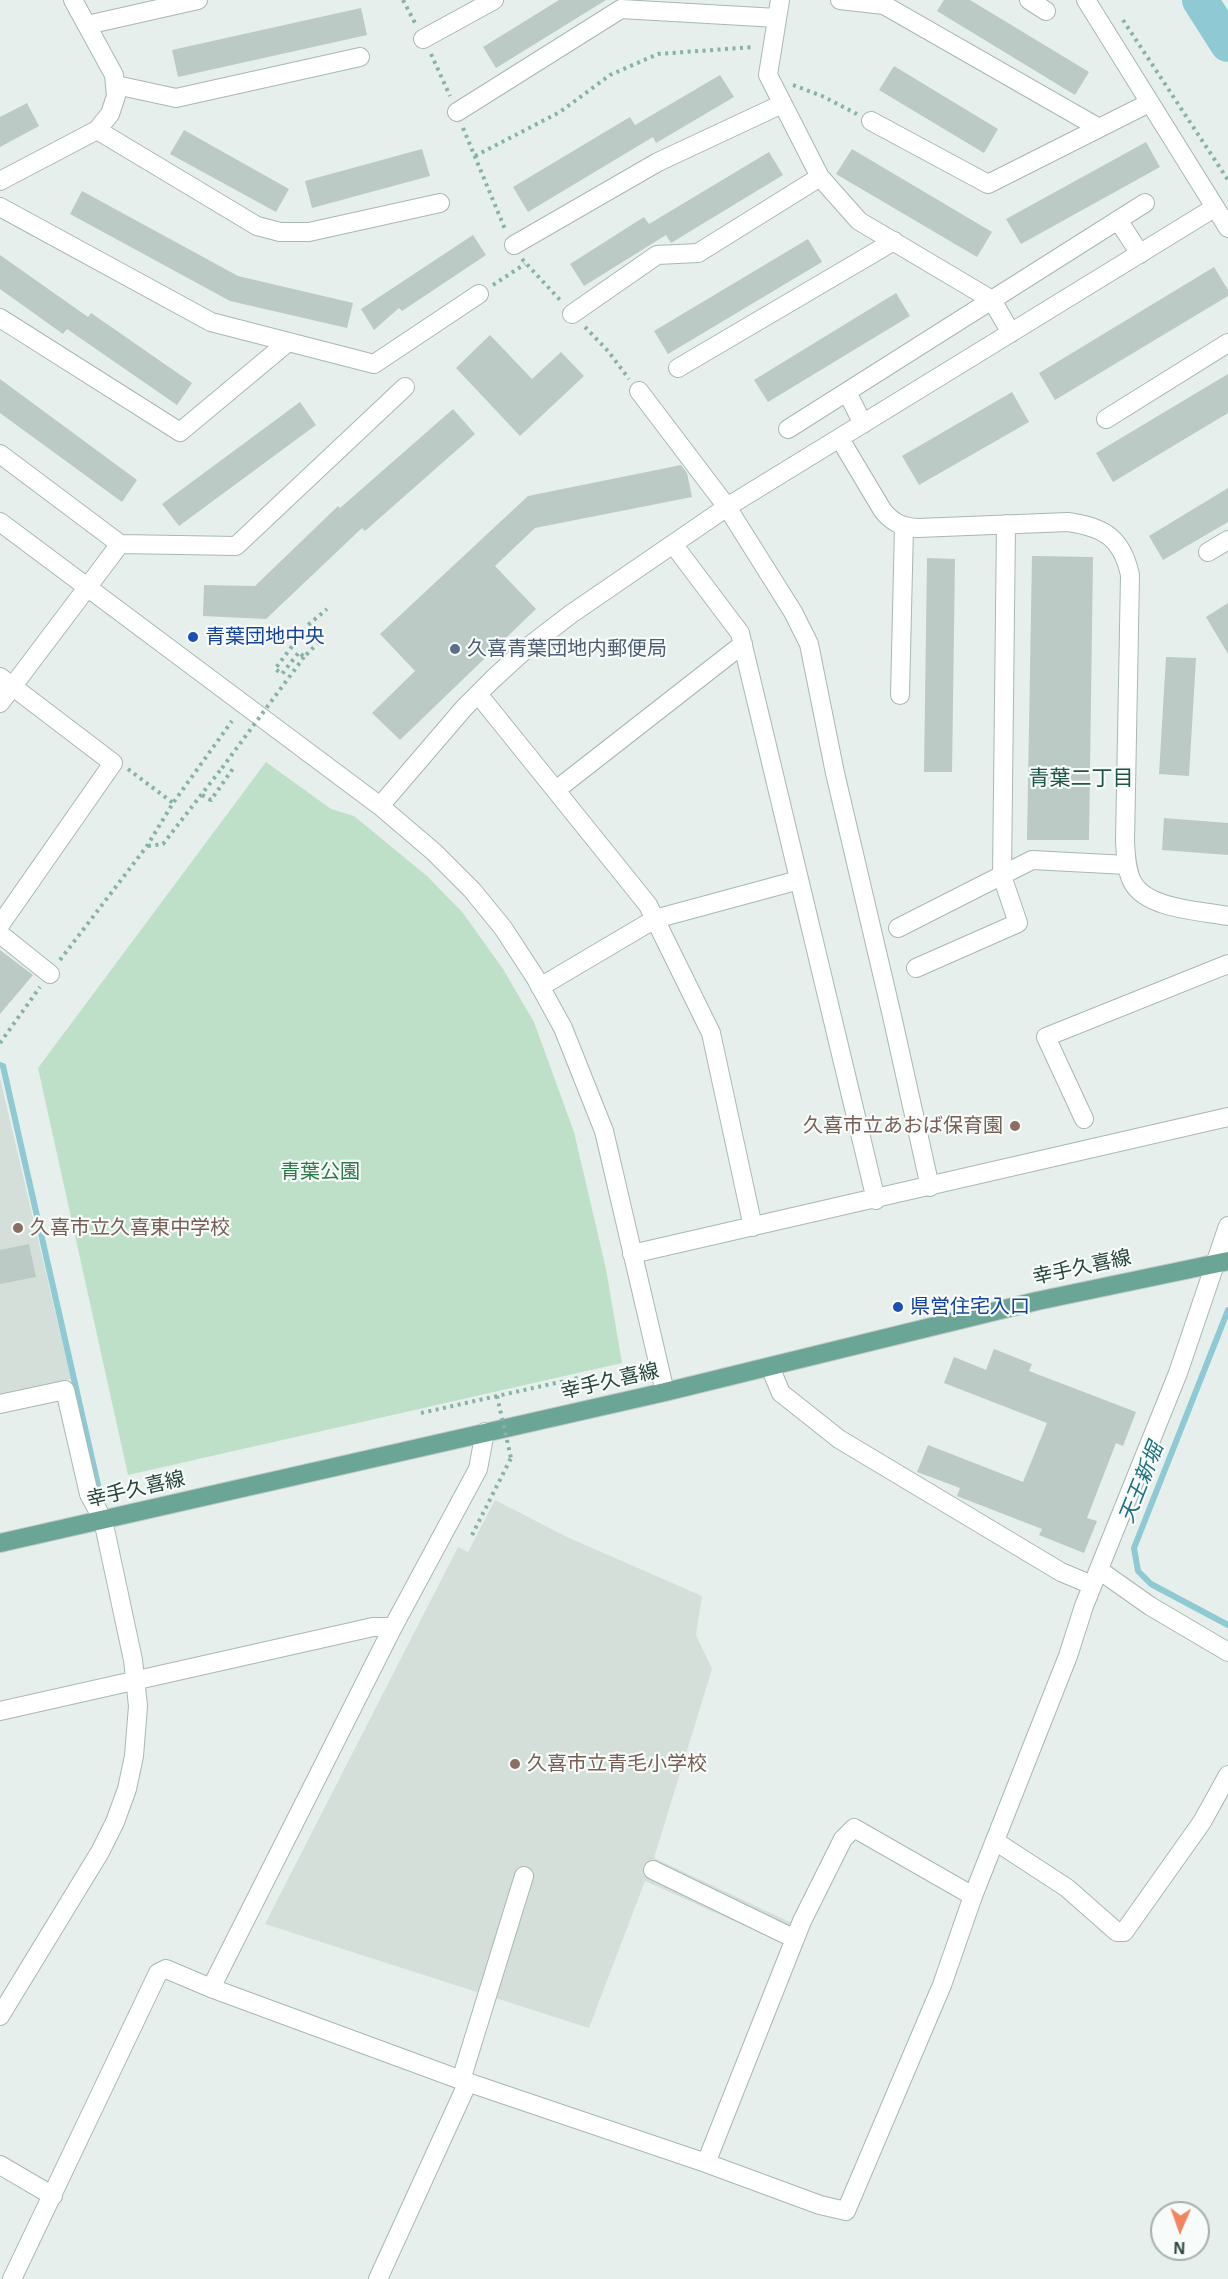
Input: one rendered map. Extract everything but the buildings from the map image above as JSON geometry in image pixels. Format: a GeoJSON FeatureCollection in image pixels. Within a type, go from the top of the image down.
{"type":"FeatureCollection","features":[{"type":"Feature","properties":{"kind":"main road","name":"幸手久喜線"},"geometry":{"type":"LineString","coordinates":[[0,1543],[665,1392],[1037,1300],[1221,1262]]}},
{"type":"Feature","properties":{"kind":"street"},"geometry":{"type":"LineString","coordinates":[[0,181],[97,130],[110,114],[117,96],[114,75],[73,0]]}},
{"type":"Feature","properties":{"kind":"street"},"geometry":{"type":"LineString","coordinates":[[87,25],[198,0]]}},
{"type":"Feature","properties":{"kind":"street"},"geometry":{"type":"LineString","coordinates":[[423,39],[494,0]]}},
{"type":"Feature","properties":{"kind":"street"},"geometry":{"type":"LineString","coordinates":[[780,0],[768,75],[820,177],[859,221],[992,300],[1011,333]]}},
{"type":"Feature","properties":{"kind":"street"},"geometry":{"type":"LineString","coordinates":[[840,0],[888,3],[1099,128]]}},
{"type":"Feature","properties":{"kind":"street"},"geometry":{"type":"LineString","coordinates":[[1029,0],[1046,11]]}},
{"type":"Feature","properties":{"kind":"street"},"geometry":{"type":"LineString","coordinates":[[1086,0],[1228,228]]}},
{"type":"Feature","properties":{"kind":"street"},"geometry":{"type":"LineString","coordinates":[[457,112],[621,9],[777,18]]}},
{"type":"Feature","properties":{"kind":"street"},"geometry":{"type":"LineString","coordinates":[[116,85],[176,98],[360,57]]}},
{"type":"Feature","properties":{"kind":"street"},"geometry":{"type":"LineString","coordinates":[[871,121],[988,184],[1149,103]]}},
{"type":"Feature","properties":{"kind":"street"},"geometry":{"type":"LineString","coordinates":[[514,245],[658,162],[782,104]]}},
{"type":"Feature","properties":{"kind":"street"},"geometry":{"type":"LineString","coordinates":[[97,130],[257,226],[279,232],[309,232],[440,203]]}},
{"type":"Feature","properties":{"kind":"street"},"geometry":{"type":"LineString","coordinates":[[572,314],[657,255],[698,253],[820,177]]}},
{"type":"Feature","properties":{"kind":"street"},"geometry":{"type":"LineString","coordinates":[[788,429],[1145,203]]}},
{"type":"Feature","properties":{"kind":"street"},"geometry":{"type":"LineString","coordinates":[[0,207],[211,322],[374,364],[479,294]]}},
{"type":"Feature","properties":{"kind":"street"},"geometry":{"type":"LineString","coordinates":[[380,807],[478,694],[528,647],[571,614],[727,507],[1214,208]]}},
{"type":"Feature","properties":{"kind":"street"},"geometry":{"type":"LineString","coordinates":[[1118,220],[1140,254]]}},
{"type":"Feature","properties":{"kind":"street"},"geometry":{"type":"LineString","coordinates":[[678,368],[894,242]]}},
{"type":"Feature","properties":{"kind":"street"},"geometry":{"type":"LineString","coordinates":[[0,318],[180,432],[288,342]]}},
{"type":"Feature","properties":{"kind":"street"},"geometry":{"type":"LineString","coordinates":[[1106,419],[1228,343]]}},
{"type":"Feature","properties":{"kind":"street"},"geometry":{"type":"LineString","coordinates":[[0,454],[120,544],[236,546],[405,387]]}},
{"type":"Feature","properties":{"kind":"street"},"geometry":{"type":"LineString","coordinates":[[639,391],[727,507],[793,612],[808,644],[835,773],[930,1187]]}},
{"type":"Feature","properties":{"kind":"street"},"geometry":{"type":"LineString","coordinates":[[847,392],[863,424]]}},
{"type":"Feature","properties":{"kind":"street"},"geometry":{"type":"LineString","coordinates":[[840,439],[883,511],[892,521],[904,527],[1068,522],[1088,525],[1108,534],[1119,545],[1127,560],[1130,575],[1125,842],[1127,865],[1133,884],[1143,894],[1160,903],[1228,916]]}},
{"type":"Feature","properties":{"kind":"street"},"geometry":{"type":"LineString","coordinates":[[0,522],[380,807],[434,852],[472,890],[503,928],[563,1028],[604,1131],[665,1392]]}},
{"type":"Feature","properties":{"kind":"street"},"geometry":{"type":"LineString","coordinates":[[916,968],[1018,922],[1002,876],[1006,524]]}},
{"type":"Feature","properties":{"kind":"street"},"geometry":{"type":"LineString","coordinates":[[900,695],[904,527]]}},
{"type":"Feature","properties":{"kind":"street"},"geometry":{"type":"LineString","coordinates":[[1208,552],[1228,540]]}},
{"type":"Feature","properties":{"kind":"street"},"geometry":{"type":"LineString","coordinates":[[0,703],[6,682],[88,588],[120,544]]}},
{"type":"Feature","properties":{"kind":"street"},"geometry":{"type":"LineString","coordinates":[[674,544],[740,633],[876,1200]]}},
{"type":"Feature","properties":{"kind":"street"},"geometry":{"type":"LineString","coordinates":[[556,790],[742,644]]}},
{"type":"Feature","properties":{"kind":"street"},"geometry":{"type":"LineString","coordinates":[[0,925],[113,763],[6,682]]}},
{"type":"Feature","properties":{"kind":"street"},"geometry":{"type":"LineString","coordinates":[[478,694],[648,905],[711,1033],[753,1227]]}},
{"type":"Feature","properties":{"kind":"street"},"geometry":{"type":"LineString","coordinates":[[898,928],[1032,860],[1127,865]]}},
{"type":"Feature","properties":{"kind":"street"},"geometry":{"type":"LineString","coordinates":[[540,987],[655,919],[799,880]]}},
{"type":"Feature","properties":{"kind":"street"},"geometry":{"type":"LineString","coordinates":[[0,934],[50,974]]}},
{"type":"Feature","properties":{"kind":"street"},"geometry":{"type":"LineString","coordinates":[[1084,1119],[1046,1037],[1228,964]]}},
{"type":"Feature","properties":{"kind":"street"},"geometry":{"type":"LineString","coordinates":[[632,1254],[876,1200],[1228,1117]]}},
{"type":"Feature","properties":{"kind":"street"},"geometry":{"type":"LineString","coordinates":[[12,2279],[158,1972],[166,1970],[464,2081],[706,2163],[820,2205],[846,2211],[942,1985],[973,1896],[1042,1725],[1131,1484],[1178,1373],[1221,1262],[1228,1226]]}},
{"type":"Feature","properties":{"kind":"street"},"geometry":{"type":"LineString","coordinates":[[770,1367],[781,1394],[839,1439],[1061,1572],[1095,1578],[1150,1606],[1228,1652]]}},
{"type":"Feature","properties":{"kind":"street"},"geometry":{"type":"LineString","coordinates":[[0,1404],[65,1390],[89,1494],[103,1520],[137,1682],[138,1706],[134,1756],[128,1789],[115,1822],[100,1852],[0,2016]]}},
{"type":"Feature","properties":{"kind":"street"},"geometry":{"type":"LineString","coordinates":[[211,1988],[393,1627],[478,1469],[485,1432]]}},
{"type":"Feature","properties":{"kind":"street"},"geometry":{"type":"LineString","coordinates":[[0,1711],[374,1627],[393,1627]]}},
{"type":"Feature","properties":{"kind":"street"},"geometry":{"type":"LineString","coordinates":[[994,1841],[1067,1888],[1117,1932],[1124,1932],[1202,1822],[1228,1775]]}},
{"type":"Feature","properties":{"kind":"street"},"geometry":{"type":"LineString","coordinates":[[706,2163],[795,1939],[843,1839],[854,1828],[973,1896]]}},
{"type":"Feature","properties":{"kind":"street"},"geometry":{"type":"LineString","coordinates":[[653,1869],[795,1939]]}},
{"type":"Feature","properties":{"kind":"street"},"geometry":{"type":"LineString","coordinates":[[378,2279],[464,2081],[524,1876]]}},
{"type":"Feature","properties":{"kind":"street"},"geometry":{"type":"LineString","coordinates":[[0,2164],[53,2196]]}},
{"type":"Feature","properties":{"kind":"path"},"geometry":{"type":"LineString","coordinates":[[403,0],[443,78],[503,225],[525,264],[479,294]]}},
{"type":"Feature","properties":{"kind":"path"},"geometry":{"type":"LineString","coordinates":[[1121,17],[1228,180]]}},
{"type":"Feature","properties":{"kind":"path"},"geometry":{"type":"LineString","coordinates":[[475,156],[560,112],[610,75],[658,54],[772,46]]}},
{"type":"Feature","properties":{"kind":"path"},"geometry":{"type":"LineString","coordinates":[[768,75],[822,96],[871,121]]}},
{"type":"Feature","properties":{"kind":"path"},"geometry":{"type":"LineString","coordinates":[[304,657],[300,652],[282,674],[275,669],[308,625],[327,609]]}},
{"type":"Feature","properties":{"kind":"path"},"geometry":{"type":"LineString","coordinates":[[147,846],[164,844],[304,657],[319,642]]}},
{"type":"Feature","properties":{"kind":"path"},"geometry":{"type":"LineString","coordinates":[[0,1043],[147,846],[173,803],[232,721]]}},
{"type":"Feature","properties":{"kind":"path"},"geometry":{"type":"LineString","coordinates":[[113,763],[124,767],[173,803]]}},
{"type":"Feature","properties":{"kind":"path"},"geometry":{"type":"LineString","coordinates":[[202,795],[211,800],[234,767]]}},
{"type":"Feature","properties":{"kind":"path"},"geometry":{"type":"LineString","coordinates":[[420,1413],[578,1378]]}},
{"type":"Feature","properties":{"kind":"path"},"geometry":{"type":"LineString","coordinates":[[472,1535],[511,1458],[497,1396]]}},
{"type":"Feature","properties":{"kind":"shaded area","name":"久喜市立久喜東中学校"},"geometry":{"type":"Polygon","coordinates":[[[0,1078],[71,1379],[0,1395],[0,1078]]]}},
{"type":"Feature","properties":{"kind":"shaded area","name":"久喜市立青毛小学校"},"geometry":{"type":"Polygon","coordinates":[[[495,1500],[567,1537],[702,1596],[696,1635],[712,1669],[654,1858],[794,1924],[785,1944],[645,1881],[589,2028],[265,1924],[458,1547],[468,1552],[495,1500]]]}},
{"type":"Feature","properties":{"kind":"green space","name":"青葉公園"},"geometry":{"type":"Polygon","coordinates":[[[266,762],[331,809],[354,816],[427,876],[463,913],[503,969],[534,1022],[574,1132],[606,1269],[622,1363],[128,1475],[38,1068],[266,762]]]}},
{"type":"Feature","properties":{"kind":"waterway"},"geometry":{"type":"LineString","coordinates":[[1200,0],[1228,44]]}},
{"type":"Feature","properties":{"kind":"waterway"},"geometry":{"type":"LineString","coordinates":[[0,1065],[3,1066],[98,1485]]}},
{"type":"Feature","properties":{"kind":"waterway","name":"天王新堀"},"geometry":{"type":"LineString","coordinates":[[1228,1310],[1134,1548],[1138,1571],[1151,1584],[1228,1625]]}},
{"type":"Feature","properties":{"kind":"place","name":"青葉団地中央"},"geometry":{"type":"Point","coordinates":[193,637]}},
{"type":"Feature","properties":{"kind":"place","name":"久喜青葉団地内郵便局"},"geometry":{"type":"Point","coordinates":[455,649]}},
{"type":"Feature","properties":{"kind":"place","name":"久喜市立あおば保育園"},"geometry":{"type":"Point","coordinates":[1015,1126]}},
{"type":"Feature","properties":{"kind":"place","name":"久喜市立久喜東中学校"},"geometry":{"type":"Point","coordinates":[18,1228]}},
{"type":"Feature","properties":{"kind":"place","name":"県営住宅入口"},"geometry":{"type":"Point","coordinates":[898,1307]}},
{"type":"Feature","properties":{"kind":"place","name":"久喜市立青毛小学校"},"geometry":{"type":"Point","coordinates":[515,1764]}},
{"type":"Feature","properties":{"kind":"district","name":"青葉二丁目"},"geometry":{"type":"Point","coordinates":[1081,779]}}]}
